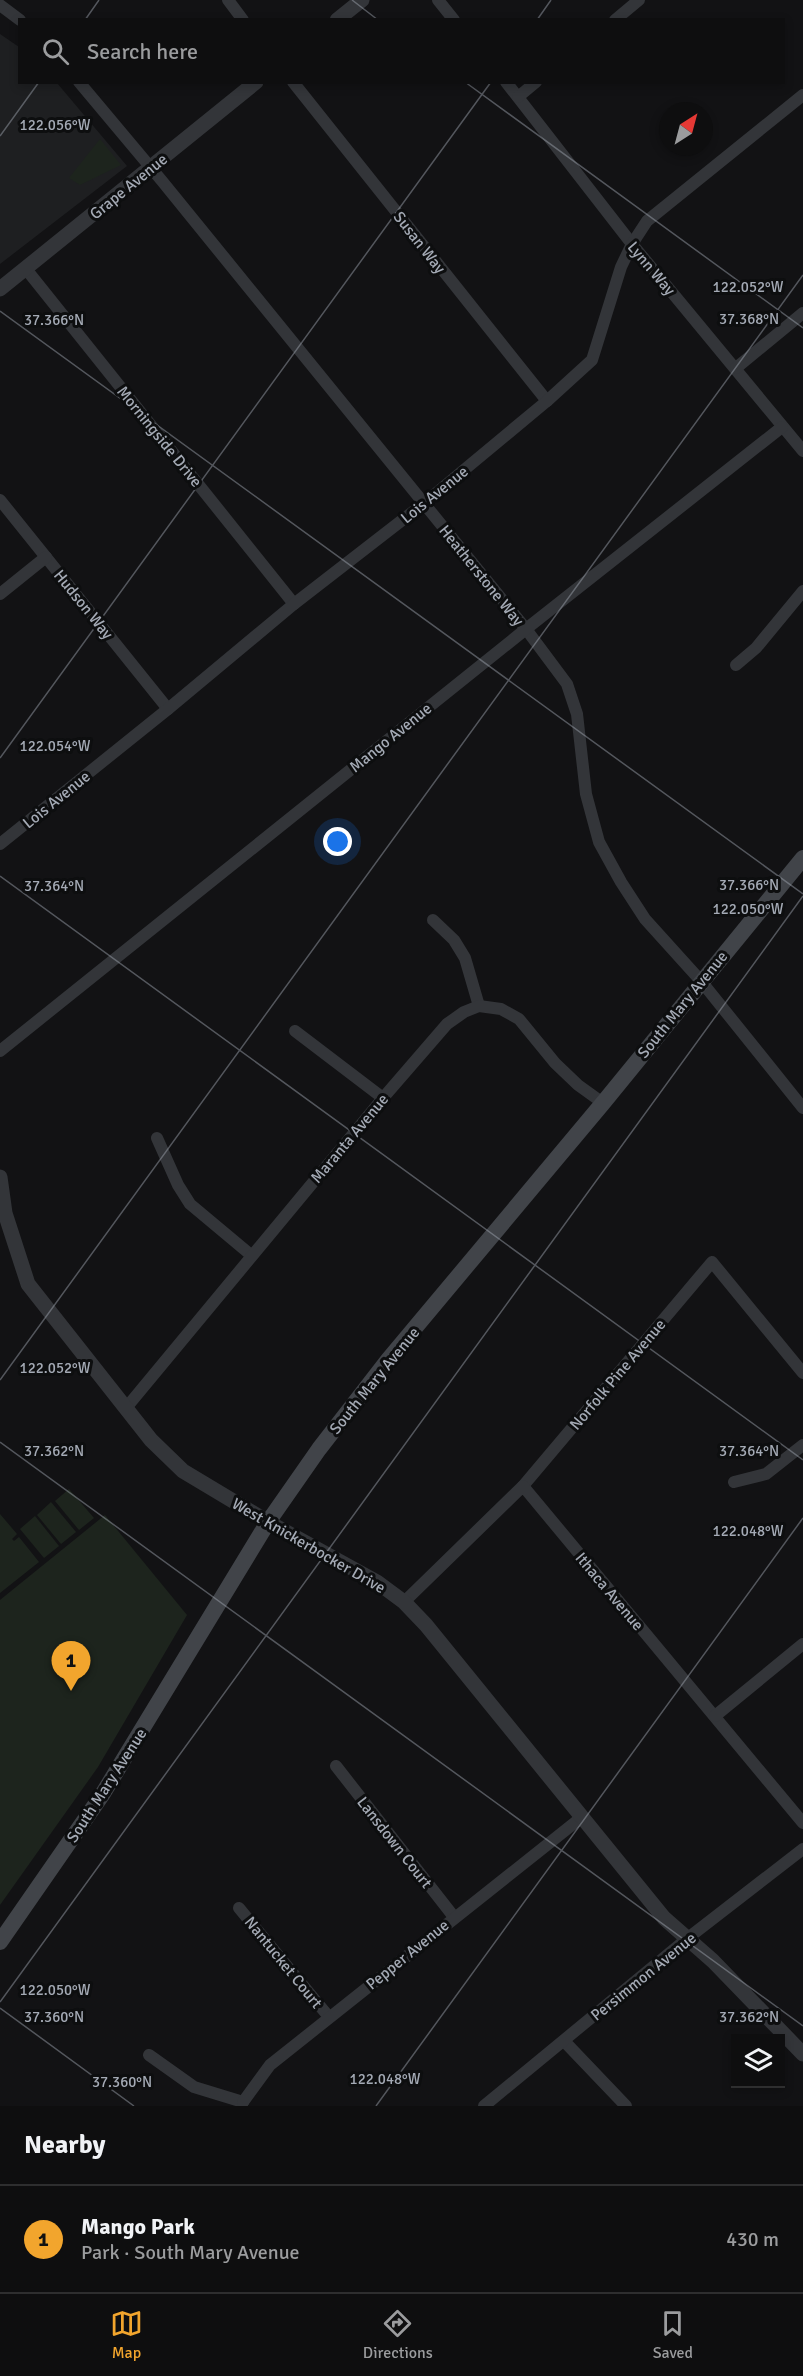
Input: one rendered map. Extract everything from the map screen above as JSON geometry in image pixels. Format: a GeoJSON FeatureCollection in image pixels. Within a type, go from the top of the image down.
{"type":"FeatureCollection","features":[{"type":"Feature","properties":{"kind":"main road","name":"South Mary Avenue"},"geometry":{"type":"LineString","coordinates":[[0,1942],[102,1795],[268,1522],[319,1449],[388,1360],[603,1103],[803,858]]}},
{"type":"Feature","properties":{"kind":"street"},"geometry":{"type":"LineString","coordinates":[[228,0],[242,18]]}},
{"type":"Feature","properties":{"kind":"street"},"geometry":{"type":"LineString","coordinates":[[340,18],[362,0]]}},
{"type":"Feature","properties":{"kind":"street"},"geometry":{"type":"LineString","coordinates":[[438,0],[452,18]]}},
{"type":"Feature","properties":{"kind":"street"},"geometry":{"type":"LineString","coordinates":[[617,18],[639,0]]}},
{"type":"Feature","properties":{"kind":"street"},"geometry":{"type":"LineString","coordinates":[[0,5],[18,18]]}},
{"type":"Feature","properties":{"kind":"street","name":"Heatherstone Way"},"geometry":{"type":"LineString","coordinates":[[82,84],[526,629],[567,684],[577,714],[586,794],[598,842],[645,919],[701,981],[803,1108]]}},
{"type":"Feature","properties":{"kind":"street","name":"Grape Avenue"},"geometry":{"type":"LineString","coordinates":[[0,289],[254,84]]}},
{"type":"Feature","properties":{"kind":"street","name":"Susan Way"},"geometry":{"type":"LineString","coordinates":[[295,84],[547,401]]}},
{"type":"Feature","properties":{"kind":"street","name":"Lynn Way"},"geometry":{"type":"LineString","coordinates":[[508,84],[632,244],[803,451]]}},
{"type":"Feature","properties":{"kind":"street"},"geometry":{"type":"LineString","coordinates":[[518,97],[534,84]]}},
{"type":"Feature","properties":{"kind":"street","name":"Lois Avenue"},"geometry":{"type":"LineString","coordinates":[[0,844],[294,604],[423,504],[547,401],[592,360],[621,267],[632,244],[647,222],[803,95]]}},
{"type":"Feature","properties":{"kind":"street","name":"Morningside Drive"},"geometry":{"type":"LineString","coordinates":[[26,269],[294,604]]}},
{"type":"Feature","properties":{"kind":"street"},"geometry":{"type":"LineString","coordinates":[[736,368],[803,313]]}},
{"type":"Feature","properties":{"kind":"street","name":"Mango Avenue"},"geometry":{"type":"LineString","coordinates":[[0,1051],[782,427]]}},
{"type":"Feature","properties":{"kind":"street","name":"Hudson Way"},"geometry":{"type":"LineString","coordinates":[[0,500],[168,709]]}},
{"type":"Feature","properties":{"kind":"street"},"geometry":{"type":"LineString","coordinates":[[0,594],[46,557]]}},
{"type":"Feature","properties":{"kind":"street"},"geometry":{"type":"LineString","coordinates":[[736,665],[756,648],[803,591]]}},
{"type":"Feature","properties":{"kind":"street"},"geometry":{"type":"LineString","coordinates":[[433,920],[454,940],[465,958],[479,1006],[501,1009],[519,1018],[555,1063],[578,1085],[603,1103]]}},
{"type":"Feature","properties":{"kind":"street","name":"Maranta Avenue"},"geometry":{"type":"LineString","coordinates":[[126,1408],[447,1024],[464,1012],[479,1006]]}},
{"type":"Feature","properties":{"kind":"street"},"geometry":{"type":"LineString","coordinates":[[295,1030],[383,1098]]}},
{"type":"Feature","properties":{"kind":"street"},"geometry":{"type":"LineString","coordinates":[[158,1138],[178,1185],[190,1204],[251,1256]]}},
{"type":"Feature","properties":{"kind":"street","name":"West Knickerbocker Drive"},"geometry":{"type":"LineString","coordinates":[[0,1177],[5,1213],[28,1284],[151,1440],[183,1472],[377,1582],[404,1602],[426,1625],[664,1918],[713,1961],[803,2054]]}},
{"type":"Feature","properties":{"kind":"street","name":"Norfolk Pine Avenue"},"geometry":{"type":"LineString","coordinates":[[522,1486],[712,1262],[803,1373]]}},
{"type":"Feature","properties":{"kind":"street"},"geometry":{"type":"LineString","coordinates":[[734,1482],[766,1474],[803,1444]]}},
{"type":"Feature","properties":{"kind":"street"},"geometry":{"type":"LineString","coordinates":[[404,1602],[522,1486]]}},
{"type":"Feature","properties":{"kind":"street","name":"Ithaca Avenue"},"geometry":{"type":"LineString","coordinates":[[522,1486],[803,1823]]}},
{"type":"Feature","properties":{"kind":"street"},"geometry":{"type":"LineString","coordinates":[[715,1716],[803,1644]]}},
{"type":"Feature","properties":{"kind":"street","name":"Lansdown Court"},"geometry":{"type":"LineString","coordinates":[[336,1766],[454,1917]]}},
{"type":"Feature","properties":{"kind":"street","name":"Pepper Avenue"},"geometry":{"type":"LineString","coordinates":[[244,2104],[270,2065],[582,1817]]}},
{"type":"Feature","properties":{"kind":"street","name":"Persimmon Avenue"},"geometry":{"type":"LineString","coordinates":[[484,2106],[688,1938],[803,1849]]}},
{"type":"Feature","properties":{"kind":"street","name":"Nantucket Court"},"geometry":{"type":"LineString","coordinates":[[239,1908],[329,2017]]}},
{"type":"Feature","properties":{"kind":"street"},"geometry":{"type":"LineString","coordinates":[[564,2041],[626,2106]]}},
{"type":"Feature","properties":{"kind":"street"},"geometry":{"type":"LineString","coordinates":[[149,2055],[194,2087],[244,2104]]}},
{"type":"Feature","properties":{"kind":"shaded area"},"geometry":{"type":"Polygon","coordinates":[[[0,34],[18,46],[18,84],[58,84],[127,166],[0,264],[0,34]]]}},
{"type":"Feature","properties":{"kind":"shaded area"},"geometry":{"type":"Polygon","coordinates":[[[100,139],[121,165],[80,185],[69,178],[100,139]]]}},
{"type":"Feature","properties":{"kind":"shaded area"},"geometry":{"type":"Polygon","coordinates":[[[69,1489],[94,1518],[79,1530],[55,1501],[69,1489]]]}},
{"type":"Feature","properties":{"kind":"shaded area"},"geometry":{"type":"Polygon","coordinates":[[[51,1502],[76,1532],[61,1544],[37,1515],[51,1502]]]}},
{"type":"Feature","properties":{"kind":"shaded area"},"geometry":{"type":"Polygon","coordinates":[[[0,1514],[17,1534],[12,1539],[14,1541],[19,1537],[39,1562],[0,1593],[0,1514]]]}},
{"type":"Feature","properties":{"kind":"shaded area"},"geometry":{"type":"Polygon","coordinates":[[[105,1515],[187,1615],[98,1767],[0,1905],[0,1600],[105,1515]]]}},
{"type":"Feature","properties":{"kind":"shaded area"},"geometry":{"type":"Polygon","coordinates":[[[35,1516],[59,1546],[44,1558],[20,1529],[35,1516]]]}},
{"type":"Feature","properties":{"kind":"place","name":"Mango Park"},"geometry":{"type":"Point","coordinates":[71,1691]}}]}
